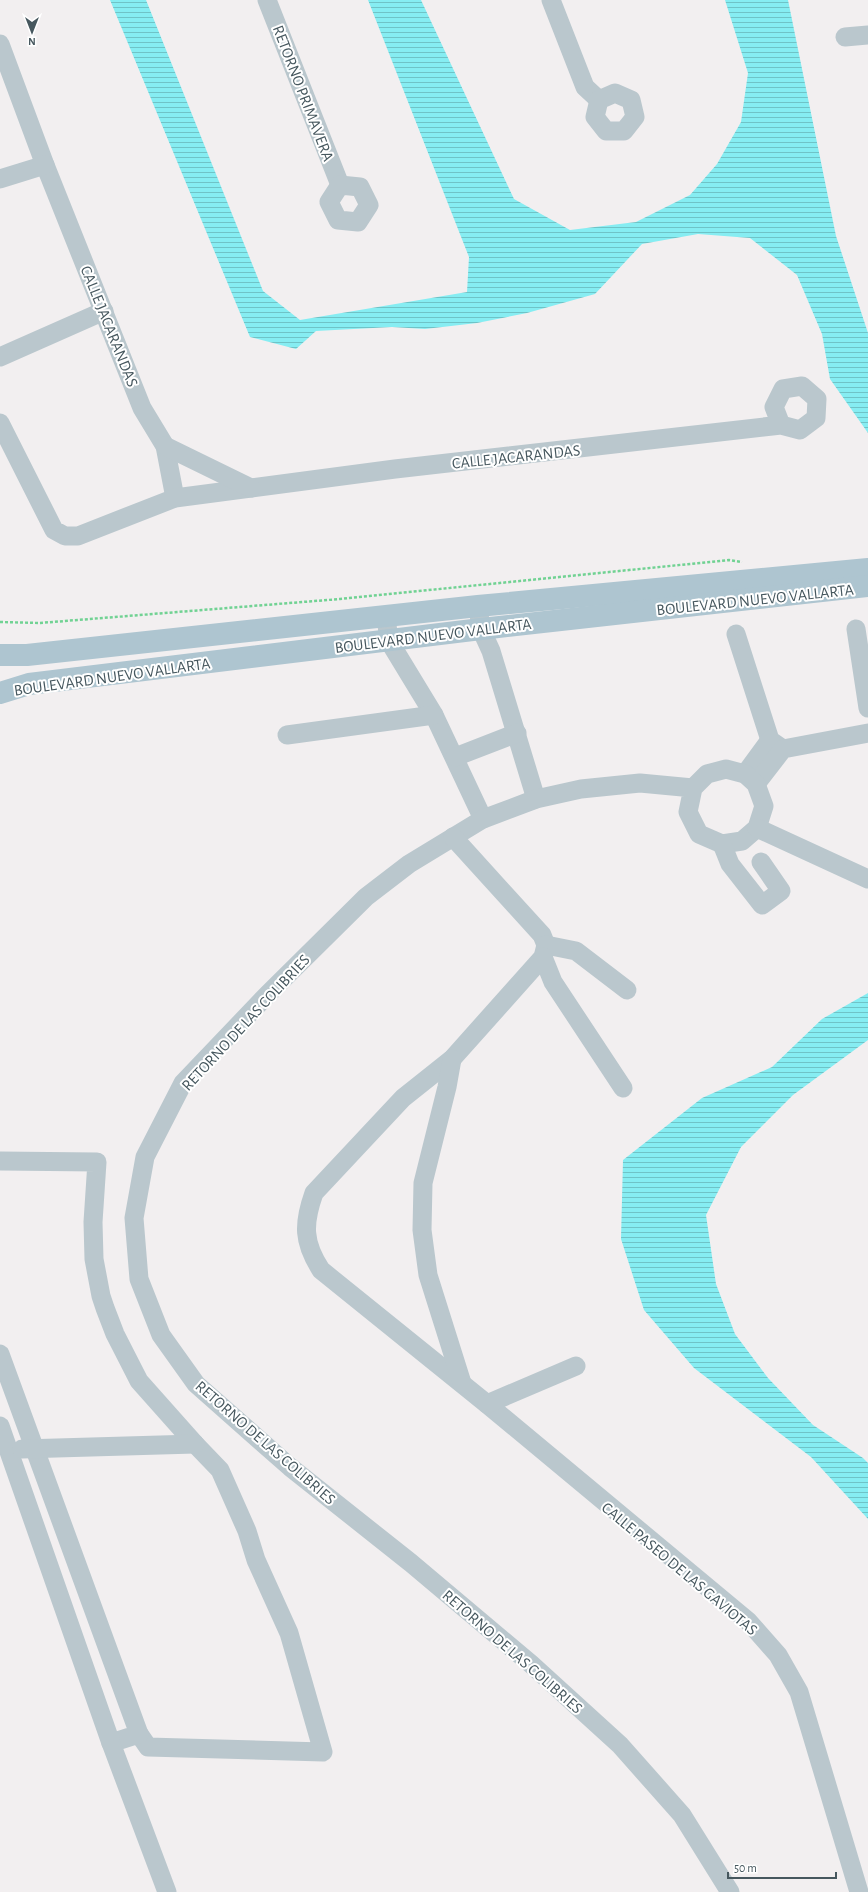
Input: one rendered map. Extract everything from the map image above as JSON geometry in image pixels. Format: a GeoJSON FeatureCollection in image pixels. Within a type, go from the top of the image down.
{"type":"FeatureCollection","features":[{"type":"Feature","properties":{"kind":"main road","name":"BOULEVARD NUEVO VALLARTA"},"geometry":{"type":"LineString","coordinates":[[0,655],[27,655],[386,618],[478,606],[868,569]]}},
{"type":"Feature","properties":{"kind":"main road","name":"BOULEVARD NUEVO VALLARTA"},"geometry":{"type":"LineString","coordinates":[[0,693],[29,684],[481,629],[868,586]]}},
{"type":"Feature","properties":{"kind":"street","name":"RETORNO PRIMAVERA"},"geometry":{"type":"LineString","coordinates":[[267,0],[340,185]]}},
{"type":"Feature","properties":{"kind":"street"},"geometry":{"type":"LineString","coordinates":[[551,0],[585,87],[599,100]]}},
{"type":"Feature","properties":{"kind":"street"},"geometry":{"type":"LineString","coordinates":[[845,37],[868,35]]}},
{"type":"Feature","properties":{"kind":"street","name":"CALLE JACARANDAS"},"geometry":{"type":"LineString","coordinates":[[0,44],[45,165],[142,408],[165,446],[175,498],[781,425]]}},
{"type":"Feature","properties":{"kind":"street"},"geometry":{"type":"LineString","coordinates":[[0,179],[45,165]]}},
{"type":"Feature","properties":{"kind":"street"},"geometry":{"type":"LineString","coordinates":[[0,357],[104,311]]}},
{"type":"Feature","properties":{"kind":"street"},"geometry":{"type":"LineString","coordinates":[[0,423],[54,530],[65,536],[78,536],[175,498]]}},
{"type":"Feature","properties":{"kind":"street"},"geometry":{"type":"LineString","coordinates":[[165,446],[251,488]]}},
{"type":"Feature","properties":{"kind":"street"},"geometry":{"type":"LineString","coordinates":[[478,606],[481,629],[491,651],[518,734],[536,799]]}},
{"type":"Feature","properties":{"kind":"street"},"geometry":{"type":"LineString","coordinates":[[386,618],[389,641],[434,715],[483,819]]}},
{"type":"Feature","properties":{"kind":"street"},"geometry":{"type":"LineString","coordinates":[[856,630],[868,708]]}},
{"type":"Feature","properties":{"kind":"street"},"geometry":{"type":"LineString","coordinates":[[736,634],[777,745]]}},
{"type":"Feature","properties":{"kind":"street"},"geometry":{"type":"LineString","coordinates":[[287,735],[434,715]]}},
{"type":"Feature","properties":{"kind":"street"},"geometry":{"type":"LineString","coordinates":[[750,779],[777,745],[868,733]]}},
{"type":"Feature","properties":{"kind":"street"},"geometry":{"type":"LineString","coordinates":[[455,757],[518,734]]}},
{"type":"Feature","properties":{"kind":"street"},"geometry":{"type":"LineString","coordinates":[[726,769],[750,779],[764,806],[757,828],[742,841],[722,844],[699,834],[688,812],[693,788],[707,774],[726,769]]}},
{"type":"Feature","properties":{"kind":"street","name":"RETORNO DE LAS COLIBRIES"},"geometry":{"type":"LineString","coordinates":[[693,788],[640,783],[581,789],[536,799],[483,819],[410,864],[366,897],[267,995],[184,1083],[145,1157],[134,1218],[139,1279],[161,1335],[196,1384],[290,1467],[411,1563],[531,1664],[620,1745],[682,1815],[730,1892]]}},
{"type":"Feature","properties":{"kind":"street"},"geometry":{"type":"LineString","coordinates":[[757,828],[868,879]]}},
{"type":"Feature","properties":{"kind":"street"},"geometry":{"type":"LineString","coordinates":[[453,837],[542,935],[544,951],[553,982],[623,1088]]}},
{"type":"Feature","properties":{"kind":"street"},"geometry":{"type":"LineString","coordinates":[[722,844],[730,864],[762,906],[781,891],[761,862]]}},
{"type":"Feature","properties":{"kind":"street"},"geometry":{"type":"LineString","coordinates":[[544,951],[576,951],[627,990]]}},
{"type":"Feature","properties":{"kind":"street","name":"CALLE PASEO DE LAS GAVIOTAS"},"geometry":{"type":"LineString","coordinates":[[544,951],[452,1059],[403,1098],[314,1193],[307,1213],[306,1233],[310,1253],[321,1270],[462,1383],[748,1621],[778,1655],[799,1692],[859,1892]]}},
{"type":"Feature","properties":{"kind":"street"},"geometry":{"type":"LineString","coordinates":[[452,1059],[447,1087],[423,1183],[422,1230],[428,1275],[462,1383]]}},
{"type":"Feature","properties":{"kind":"street"},"geometry":{"type":"LineString","coordinates":[[0,1161],[97,1162],[93,1222],[94,1251],[101,1296],[115,1334],[132,1370],[139,1381],[220,1470],[247,1531],[256,1560],[289,1633],[323,1752],[148,1747],[139,1734],[0,1354]]}},
{"type":"Feature","properties":{"kind":"street"},"geometry":{"type":"LineString","coordinates":[[487,1404],[576,1366]]}},
{"type":"Feature","properties":{"kind":"street"},"geometry":{"type":"LineString","coordinates":[[0,1426],[111,1743],[167,1892]]}},
{"type":"Feature","properties":{"kind":"street"},"geometry":{"type":"LineString","coordinates":[[9,1450],[34,1447],[195,1444]]}},
{"type":"Feature","properties":{"kind":"street"},"geometry":{"type":"LineString","coordinates":[[111,1743],[139,1734]]}},
{"type":"Feature","properties":{"kind":"path"},"geometry":{"type":"LineString","coordinates":[[0,622],[40,624],[340,599],[729,560],[744,562]]}},
{"type":"Feature","properties":{"kind":"water"},"geometry":{"type":"Polygon","coordinates":[[[110,0],[146,0],[263,291],[300,320],[467,292],[469,257],[368,0],[421,0],[514,199],[570,230],[636,222],[690,195],[717,164],[741,122],[748,73],[725,0],[788,0],[836,236],[868,333],[868,433],[830,379],[822,334],[797,275],[750,238],[698,234],[642,244],[595,294],[527,313],[477,323],[425,329],[392,327],[316,331],[296,349],[250,337],[110,0]]]}},
{"type":"Feature","properties":{"kind":"water"},"geometry":{"type":"Polygon","coordinates":[[[868,993],[868,1040],[793,1095],[741,1147],[706,1215],[716,1284],[735,1334],[768,1378],[813,1425],[863,1458],[868,1463],[868,1519],[811,1457],[694,1368],[644,1310],[621,1239],[623,1160],[702,1098],[772,1067],[822,1019],[868,993]]]}}]}
